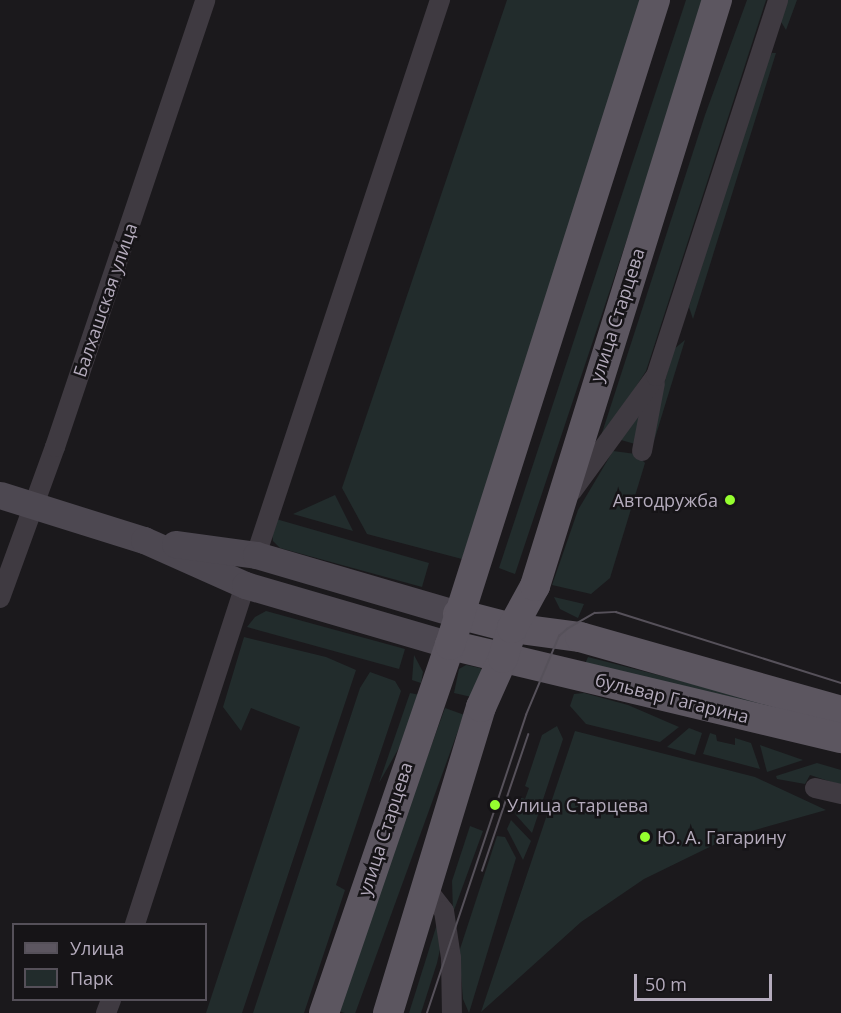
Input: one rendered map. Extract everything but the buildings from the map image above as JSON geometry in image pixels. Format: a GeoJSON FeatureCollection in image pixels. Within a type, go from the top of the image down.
{"type":"FeatureCollection","features":[{"type":"Feature","properties":{"kind":"main road"},"geometry":{"type":"LineString","coordinates":[[144,540],[256,555],[458,614],[655,0]]}},
{"type":"Feature","properties":{"kind":"main road","name":"улица Старцева"},"geometry":{"type":"LineString","coordinates":[[503,658],[512,628],[535,586],[554,515],[717,0]]}},
{"type":"Feature","properties":{"kind":"main road"},"geometry":{"type":"LineString","coordinates":[[0,495],[144,540],[245,585],[450,645]]}},
{"type":"Feature","properties":{"kind":"main road","name":"бульвар Гагарина"},"geometry":{"type":"LineString","coordinates":[[535,586],[547,613],[580,637]]}},
{"type":"Feature","properties":{"kind":"main road","name":"бульвар Гагарина"},"geometry":{"type":"LineString","coordinates":[[458,614],[512,628],[580,637],[841,711]]}},
{"type":"Feature","properties":{"kind":"main road","name":"улица Старцева"},"geometry":{"type":"LineString","coordinates":[[324,1013],[450,645],[458,614]]}},
{"type":"Feature","properties":{"kind":"main road","name":"бульвар Гагарина"},"geometry":{"type":"LineString","coordinates":[[450,645],[841,738]]}},
{"type":"Feature","properties":{"kind":"main road"},"geometry":{"type":"LineString","coordinates":[[388,1013],[481,707],[503,658]]}},
{"type":"Feature","properties":{"kind":"street","name":"Балхашская улица"},"geometry":{"type":"LineString","coordinates":[[0,598],[31,506],[55,447],[205,0]]}},
{"type":"Feature","properties":{"kind":"street"},"geometry":{"type":"LineString","coordinates":[[256,555],[440,0]]}},
{"type":"Feature","properties":{"kind":"street"},"geometry":{"type":"LineString","coordinates":[[642,451],[656,376],[778,0]]}},
{"type":"Feature","properties":{"kind":"street"},"geometry":{"type":"LineString","coordinates":[[554,515],[656,376]]}},
{"type":"Feature","properties":{"kind":"street"},"geometry":{"type":"LineString","coordinates":[[135,923],[245,585]]}},
{"type":"Feature","properties":{"kind":"street"},"geometry":{"type":"LineString","coordinates":[[815,788],[841,794]]}},
{"type":"Feature","properties":{"kind":"street"},"geometry":{"type":"LineString","coordinates":[[426,888],[444,910],[452,1012]]}},
{"type":"Feature","properties":{"kind":"green space"},"geometry":{"type":"Polygon","coordinates":[[[507,0],[646,0],[462,559],[367,534],[342,488],[507,0]]]}},
{"type":"Feature","properties":{"kind":"green space"},"geometry":{"type":"Polygon","coordinates":[[[686,0],[707,0],[515,574],[499,568],[686,0]]]}},
{"type":"Feature","properties":{"kind":"green space"},"geometry":{"type":"Polygon","coordinates":[[[747,0],[766,0],[646,371],[605,435],[602,433],[705,115],[747,0]]]}},
{"type":"Feature","properties":{"kind":"green space"},"geometry":{"type":"Polygon","coordinates":[[[787,0],[797,0],[786,30],[780,20],[787,0]]]}},
{"type":"Feature","properties":{"kind":"green space"},"geometry":{"type":"Polygon","coordinates":[[[772,53],[776,53],[693,319],[689,307],[763,68],[772,53]]]}},
{"type":"Feature","properties":{"kind":"green space"},"geometry":{"type":"Polygon","coordinates":[[[685,340],[654,441],[658,405],[674,349],[685,340]]]}},
{"type":"Feature","properties":{"kind":"green space"},"geometry":{"type":"Polygon","coordinates":[[[645,406],[635,444],[621,440],[645,406]]]}},
{"type":"Feature","properties":{"kind":"green space"},"geometry":{"type":"Polygon","coordinates":[[[613,451],[636,454],[645,463],[610,578],[591,594],[552,585],[578,510],[613,451]]]}},
{"type":"Feature","properties":{"kind":"green space"},"geometry":{"type":"Polygon","coordinates":[[[335,495],[353,531],[293,514],[335,495]]]}},
{"type":"Feature","properties":{"kind":"green space"},"geometry":{"type":"Polygon","coordinates":[[[276,519],[429,563],[422,587],[280,548],[273,541],[272,531],[276,519]]]}},
{"type":"Feature","properties":{"kind":"green space"},"geometry":{"type":"Polygon","coordinates":[[[554,597],[584,604],[578,618],[560,609],[554,597]]]}},
{"type":"Feature","properties":{"kind":"green space"},"geometry":{"type":"Polygon","coordinates":[[[266,611],[405,649],[399,669],[247,627],[255,617],[266,611]]]}},
{"type":"Feature","properties":{"kind":"green space"},"geometry":{"type":"Polygon","coordinates":[[[244,637],[326,657],[356,670],[242,1013],[206,1013],[300,727],[251,708],[241,731],[223,707],[244,637]]]}},
{"type":"Feature","properties":{"kind":"green space"},"geometry":{"type":"Polygon","coordinates":[[[414,655],[423,672],[421,683],[412,680],[414,655]]]}},
{"type":"Feature","properties":{"kind":"green space"},"geometry":{"type":"Polygon","coordinates":[[[588,657],[841,722],[841,727],[585,664],[588,657]]]}},
{"type":"Feature","properties":{"kind":"green space"},"geometry":{"type":"Polygon","coordinates":[[[466,665],[480,668],[485,674],[476,698],[454,693],[459,669],[466,665]]]}},
{"type":"Feature","properties":{"kind":"green space"},"geometry":{"type":"Polygon","coordinates":[[[370,672],[395,681],[401,691],[336,885],[345,890],[304,1013],[253,1013],[360,688],[370,672]]]}},
{"type":"Feature","properties":{"kind":"green space"},"geometry":{"type":"Polygon","coordinates":[[[410,693],[420,695],[400,746],[379,783],[410,693]]]}},
{"type":"Feature","properties":{"kind":"green space"},"geometry":{"type":"Polygon","coordinates":[[[584,693],[628,705],[679,727],[660,742],[586,724],[570,706],[574,694],[584,693]]]}},
{"type":"Feature","properties":{"kind":"green space"},"geometry":{"type":"Polygon","coordinates":[[[445,708],[464,715],[355,1013],[335,1010],[445,708]]]}},
{"type":"Feature","properties":{"kind":"green space"},"geometry":{"type":"Polygon","coordinates":[[[557,726],[563,739],[532,833],[515,814],[519,797],[525,799],[529,788],[525,786],[542,735],[557,726]]]}},
{"type":"Feature","properties":{"kind":"green space"},"geometry":{"type":"Polygon","coordinates":[[[689,728],[702,733],[695,755],[667,747],[689,728]]]}},
{"type":"Feature","properties":{"kind":"green space"},"geometry":{"type":"Polygon","coordinates":[[[575,731],[755,777],[826,810],[730,837],[644,879],[581,922],[481,1012],[575,731]]]}},
{"type":"Feature","properties":{"kind":"green space"},"geometry":{"type":"Polygon","coordinates":[[[710,733],[716,735],[717,741],[735,745],[735,738],[751,743],[760,769],[703,754],[710,733]]]}},
{"type":"Feature","properties":{"kind":"green space"},"geometry":{"type":"Polygon","coordinates":[[[760,745],[803,760],[767,772],[760,745]]]}},
{"type":"Feature","properties":{"kind":"green space"},"geometry":{"type":"Polygon","coordinates":[[[817,763],[841,770],[841,785],[810,775],[805,784],[777,779],[776,776],[817,763]]]}},
{"type":"Feature","properties":{"kind":"green space"},"geometry":{"type":"Polygon","coordinates":[[[511,820],[531,841],[523,860],[507,829],[511,820]]]}},
{"type":"Feature","properties":{"kind":"green space"},"geometry":{"type":"Polygon","coordinates":[[[470,826],[483,831],[453,913],[452,881],[470,826]]]}},
{"type":"Feature","properties":{"kind":"green space"},"geometry":{"type":"Polygon","coordinates":[[[497,836],[505,837],[516,858],[469,1013],[463,999],[459,952],[497,836]]]}},
{"type":"Feature","properties":{"kind":"green space"},"geometry":{"type":"Polygon","coordinates":[[[437,924],[441,945],[437,963],[421,1013],[409,1013],[437,924]]]}},
{"type":"Feature","properties":{"kind":"tram line"},"geometry":{"type":"LineString","coordinates":[[427,1013],[526,715],[559,636],[567,629],[595,613],[616,612],[841,683]]}},
{"type":"Feature","properties":{"kind":"tram line"},"geometry":{"type":"LineString","coordinates":[[482,871],[528,735]]}},
{"type":"Feature","properties":{"kind":"place","name":"Автодружба"},"geometry":{"type":"Point","coordinates":[730,500]}},
{"type":"Feature","properties":{"kind":"place","name":"Улица Старцева"},"geometry":{"type":"Point","coordinates":[495,805]}},
{"type":"Feature","properties":{"kind":"place","name":"Ю. А. Гагарину"},"geometry":{"type":"Point","coordinates":[645,837]}}]}
